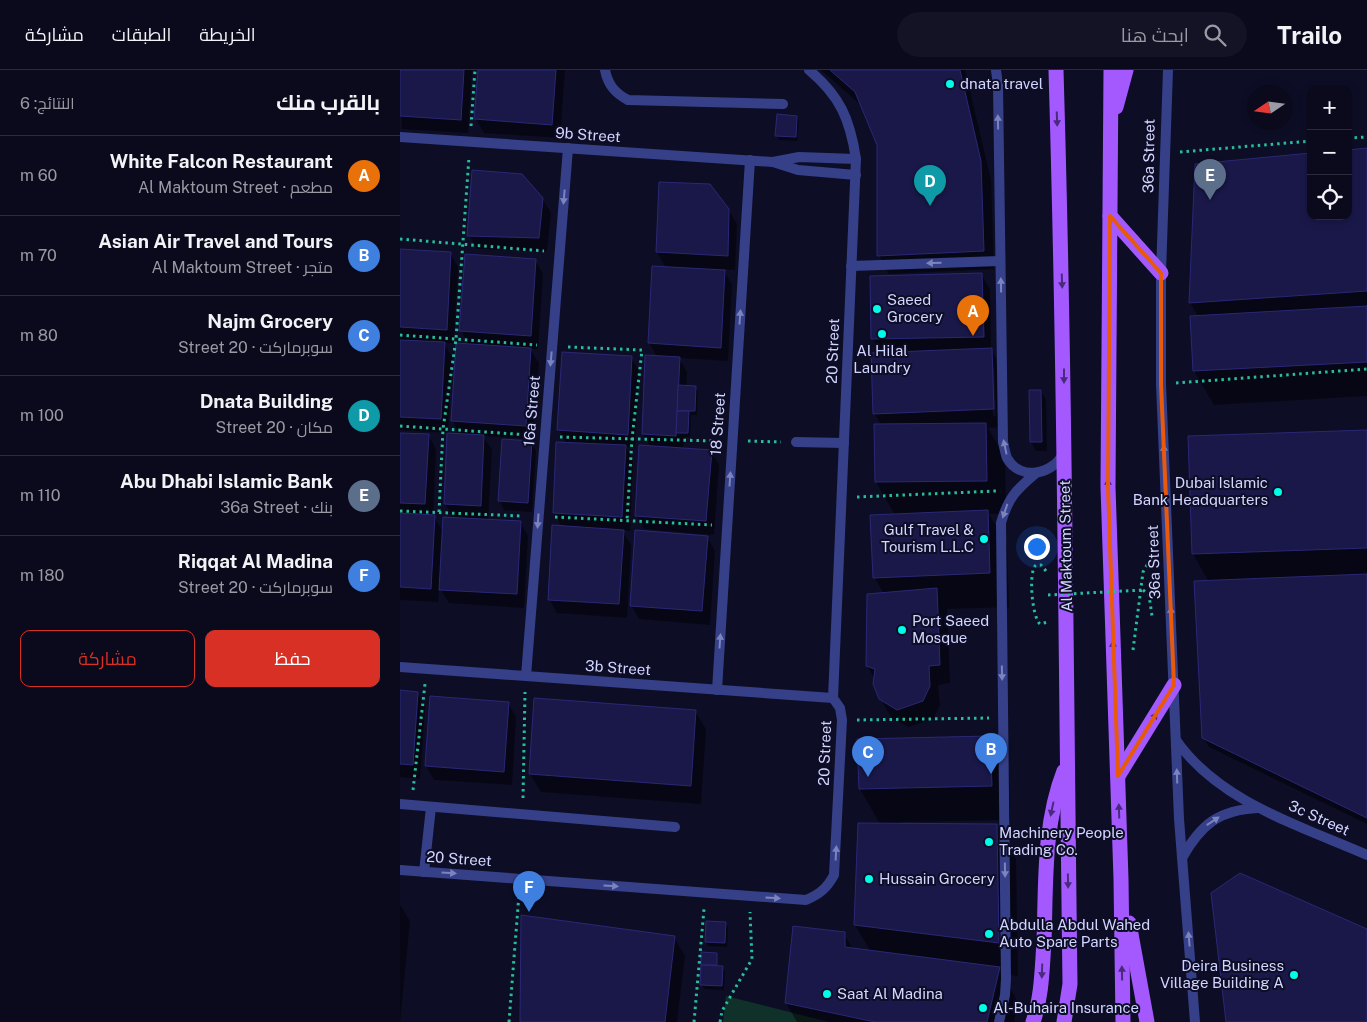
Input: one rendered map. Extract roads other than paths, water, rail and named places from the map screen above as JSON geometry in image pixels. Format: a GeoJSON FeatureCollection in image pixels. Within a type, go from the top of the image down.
{"type":"FeatureCollection","features":[{"type":"Feature","properties":{"kind":"main road","name":"Al Maktoum Street"},"geometry":{"type":"LineString","coordinates":[[1056,70],[1063,328],[1068,666],[1067,762],[1070,984],[1064,1022]]}},
{"type":"Feature","properties":{"kind":"main road"},"geometry":{"type":"LineString","coordinates":[[1111,70],[1108,487],[1121,880],[1123,1022]]}},
{"type":"Feature","properties":{"kind":"main road"},"geometry":{"type":"LineString","coordinates":[[1112,123],[1126,70]]}},
{"type":"Feature","properties":{"kind":"main road"},"geometry":{"type":"LineString","coordinates":[[1110,216],[1161,273]]}},
{"type":"Feature","properties":{"kind":"main road"},"geometry":{"type":"LineString","coordinates":[[1118,776],[1174,685]]}},
{"type":"Feature","properties":{"kind":"main road"},"geometry":{"type":"LineString","coordinates":[[1033,1022],[1042,985],[1049,827],[1058,785],[1067,762]]}},
{"type":"Feature","properties":{"kind":"main road"},"geometry":{"type":"LineString","coordinates":[[1121,880],[1147,1022]]}},
{"type":"Feature","properties":{"kind":"street"},"geometry":{"type":"LineString","coordinates":[[605,70],[609,84],[617,94],[628,100],[784,104]]}},
{"type":"Feature","properties":{"kind":"street","name":"20 Street"},"geometry":{"type":"LineString","coordinates":[[400,870],[806,900],[818,895],[828,887],[834,875],[842,720],[840,708],[833,698],[856,159],[851,130],[841,105],[825,84],[809,70]]}},
{"type":"Feature","properties":{"kind":"street"},"geometry":{"type":"LineString","coordinates":[[996,70],[998,84],[1003,442],[1007,458],[1019,470],[1035,474],[1048,471],[1058,463],[1064,451]]}},
{"type":"Feature","properties":{"kind":"street","name":"36a Street"},"geometry":{"type":"LineString","coordinates":[[1168,70],[1161,273],[1162,384],[1182,858],[1196,1022]]}},
{"type":"Feature","properties":{"kind":"street","name":"9b Street"},"geometry":{"type":"LineString","coordinates":[[400,137],[750,160],[773,162],[798,170],[856,176]]}},
{"type":"Feature","properties":{"kind":"street","name":"16a Street"},"geometry":{"type":"LineString","coordinates":[[526,676],[568,148]]}},
{"type":"Feature","properties":{"kind":"street","name":"9b Street"},"geometry":{"type":"LineString","coordinates":[[773,162],[799,157],[856,159]]}},
{"type":"Feature","properties":{"kind":"street","name":"18 Street"},"geometry":{"type":"LineString","coordinates":[[716,690],[750,160]]}},
{"type":"Feature","properties":{"kind":"street"},"geometry":{"type":"LineString","coordinates":[[851,266],[1000,261]]}},
{"type":"Feature","properties":{"kind":"street"},"geometry":{"type":"LineString","coordinates":[[796,442],[844,443]]}},
{"type":"Feature","properties":{"kind":"street"},"geometry":{"type":"LineString","coordinates":[[999,1022],[1005,996],[1006,979],[1001,523],[1006,506],[1016,490],[1035,474]]}},
{"type":"Feature","properties":{"kind":"street","name":"3b Street"},"geometry":{"type":"LineString","coordinates":[[400,667],[833,698]]}},
{"type":"Feature","properties":{"kind":"street","name":"3c Street"},"geometry":{"type":"LineString","coordinates":[[1176,740],[1188,758],[1203,772],[1259,808],[1367,855]]}},
{"type":"Feature","properties":{"kind":"street"},"geometry":{"type":"LineString","coordinates":[[400,804],[675,826]]}},
{"type":"Feature","properties":{"kind":"street"},"geometry":{"type":"LineString","coordinates":[[424,872],[431,807]]}},
{"type":"Feature","properties":{"kind":"street"},"geometry":{"type":"LineString","coordinates":[[1182,858],[1193,837],[1207,824],[1223,814],[1241,809],[1259,808]]}},
{"type":"Feature","properties":{"kind":"place","name":"dnata travel"},"geometry":{"type":"Point","coordinates":[950,84]}},
{"type":"Feature","properties":{"kind":"place","name":"Abu Dhabi Islamic Bank"},"geometry":{"type":"Point","coordinates":[1210,200]}},
{"type":"Feature","properties":{"kind":"place","name":"Dnata Building"},"geometry":{"type":"Point","coordinates":[930,206]}},
{"type":"Feature","properties":{"kind":"place","name":"Saeed Grocery"},"geometry":{"type":"Point","coordinates":[877,309]}},
{"type":"Feature","properties":{"kind":"place","name":"Al Hilal Laundry"},"geometry":{"type":"Point","coordinates":[882,334]}},
{"type":"Feature","properties":{"kind":"place","name":"White Falcon Restaurant"},"geometry":{"type":"Point","coordinates":[973,336]}},
{"type":"Feature","properties":{"kind":"place","name":"Dubai Islamic Bank Headquarters"},"geometry":{"type":"Point","coordinates":[1278,492]}},
{"type":"Feature","properties":{"kind":"place","name":"Gulf Travel & Tourism L.L.C"},"geometry":{"type":"Point","coordinates":[984,539]}},
{"type":"Feature","properties":{"kind":"place","name":"Port Saeed Mosque"},"geometry":{"type":"Point","coordinates":[902,630]}},
{"type":"Feature","properties":{"kind":"place","name":"Asian Air Travel and Tours"},"geometry":{"type":"Point","coordinates":[991,774]}},
{"type":"Feature","properties":{"kind":"place","name":"Najm Grocery"},"geometry":{"type":"Point","coordinates":[868,777]}},
{"type":"Feature","properties":{"kind":"place","name":"Machinery People Trading Co."},"geometry":{"type":"Point","coordinates":[989,842]}},
{"type":"Feature","properties":{"kind":"place","name":"Hussain Grocery"},"geometry":{"type":"Point","coordinates":[869,879]}},
{"type":"Feature","properties":{"kind":"place","name":"Riqqat Al Madina"},"geometry":{"type":"Point","coordinates":[529,912]}},
{"type":"Feature","properties":{"kind":"place","name":"Abdulla Abdul Wahed Auto Spare Parts"},"geometry":{"type":"Point","coordinates":[989,934]}},
{"type":"Feature","properties":{"kind":"place","name":"Deira Business Village Building A"},"geometry":{"type":"Point","coordinates":[1294,975]}},
{"type":"Feature","properties":{"kind":"place","name":"Saat Al Madina"},"geometry":{"type":"Point","coordinates":[827,994]}},
{"type":"Feature","properties":{"kind":"place","name":"Al-Buhaira Insurance"},"geometry":{"type":"Point","coordinates":[983,1008]}}]}
